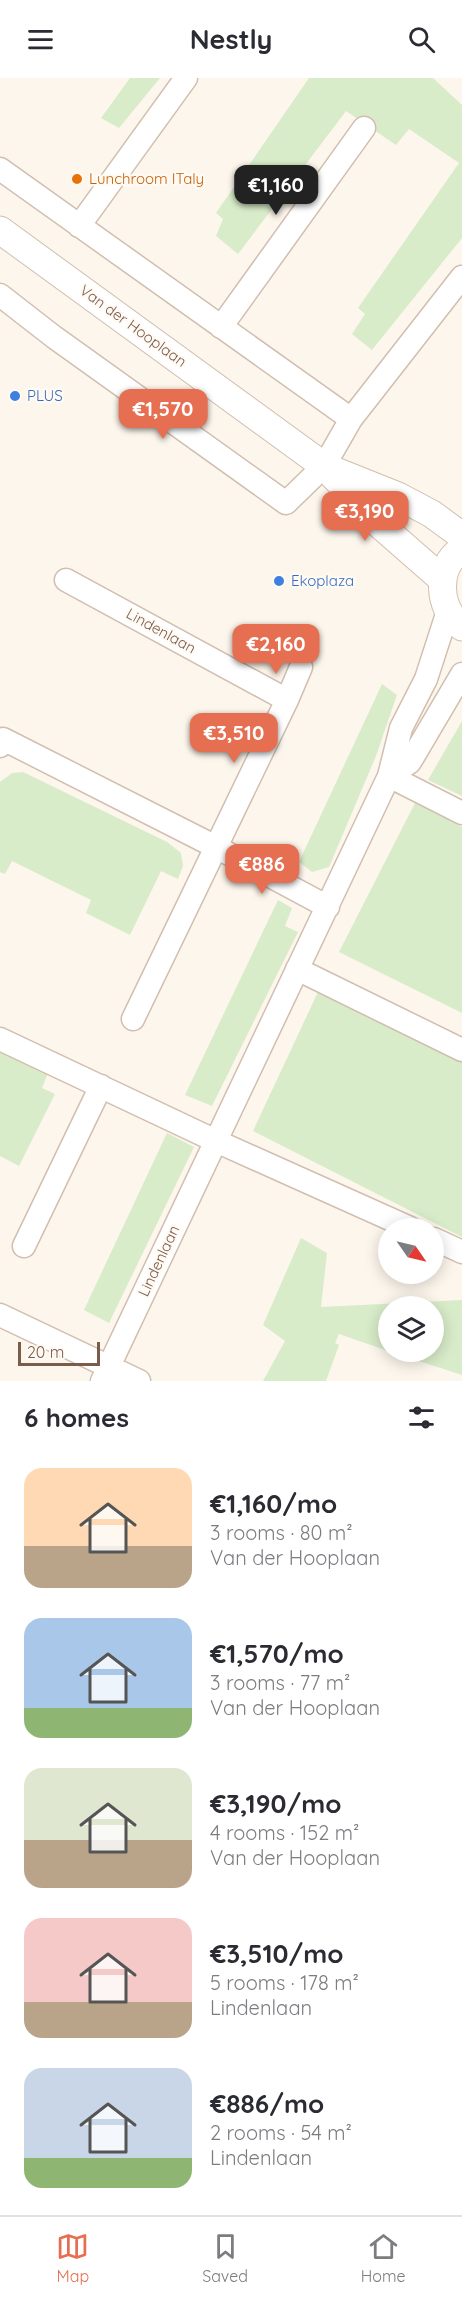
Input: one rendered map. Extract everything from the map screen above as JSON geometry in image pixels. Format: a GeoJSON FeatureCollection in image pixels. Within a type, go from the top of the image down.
{"type":"FeatureCollection","features":[{"type":"Feature","properties":{"kind":"street"},"geometry":{"type":"LineString","coordinates":[[79,226],[186,78]]}},
{"type":"Feature","properties":{"kind":"street"},"geometry":{"type":"LineString","coordinates":[[221,327],[364,128]]}},
{"type":"Feature","properties":{"kind":"street"},"geometry":{"type":"LineString","coordinates":[[0,170],[351,419]]}},
{"type":"Feature","properties":{"kind":"street","name":"Van der Hooplaan"},"geometry":{"type":"LineString","coordinates":[[0,230],[324,466],[379,524],[443,580]]}},
{"type":"Feature","properties":{"kind":"street"},"geometry":{"type":"LineString","coordinates":[[0,295],[54,337],[286,503],[324,466],[351,419],[462,277]]}},
{"type":"Feature","properties":{"kind":"street","name":"Van der Hooplaan"},"geometry":{"type":"LineString","coordinates":[[324,466],[398,496],[432,514],[462,536]]}},
{"type":"Feature","properties":{"kind":"street"},"geometry":{"type":"LineString","coordinates":[[455,619],[443,596],[443,580],[448,565],[462,549]]}},
{"type":"Feature","properties":{"kind":"street","name":"Lindenlaan"},"geometry":{"type":"LineString","coordinates":[[66,580],[287,700]]}},
{"type":"Feature","properties":{"kind":"street","name":"Lindenlaan"},"geometry":{"type":"LineString","coordinates":[[106,1374],[389,776],[401,728],[455,619]]}},
{"type":"Feature","properties":{"kind":"street"},"geometry":{"type":"LineString","coordinates":[[133,1019],[301,667]]}},
{"type":"Feature","properties":{"kind":"street","name":"Lindenlaan"},"geometry":{"type":"LineString","coordinates":[[389,776],[410,762],[462,674]]}},
{"type":"Feature","properties":{"kind":"street"},"geometry":{"type":"LineString","coordinates":[[0,746],[3,739],[216,847],[328,907]]}},
{"type":"Feature","properties":{"kind":"street"},"geometry":{"type":"LineString","coordinates":[[389,776],[462,813]]}},
{"type":"Feature","properties":{"kind":"street"},"geometry":{"type":"LineString","coordinates":[[297,969],[462,1050]]}},
{"type":"Feature","properties":{"kind":"street"},"geometry":{"type":"LineString","coordinates":[[0,1039],[216,1141],[388,1218]]}},
{"type":"Feature","properties":{"kind":"street"},"geometry":{"type":"LineString","coordinates":[[24,1246],[101,1086]]}},
{"type":"Feature","properties":{"kind":"street"},"geometry":{"type":"LineString","coordinates":[[444,1244],[462,1252]]}},
{"type":"Feature","properties":{"kind":"street"},"geometry":{"type":"LineString","coordinates":[[0,1315],[106,1374],[139,1381]]}},
{"type":"Feature","properties":{"kind":"green space"},"geometry":{"type":"Polygon","coordinates":[[[130,78],[160,78],[119,128],[101,118],[130,78]]]}},
{"type":"Feature","properties":{"kind":"green space"},"geometry":{"type":"Polygon","coordinates":[[[309,78],[433,78],[462,105],[462,238],[372,350],[352,334],[365,314],[358,308],[459,163],[409,129],[396,145],[346,111],[238,254],[216,236],[223,219],[216,213],[309,78]]]}},
{"type":"Feature","properties":{"kind":"green space"},"geometry":{"type":"Polygon","coordinates":[[[382,684],[397,695],[376,756],[329,867],[312,872],[299,862],[382,684]]]}},
{"type":"Feature","properties":{"kind":"green space"},"geometry":{"type":"Polygon","coordinates":[[[462,721],[462,796],[428,780],[462,721]]]}},
{"type":"Feature","properties":{"kind":"green space"},"geometry":{"type":"Polygon","coordinates":[[[23,772],[167,842],[181,853],[183,866],[178,879],[161,871],[130,935],[86,913],[91,900],[12,861],[5,874],[0,872],[0,782],[12,773],[23,772]]]}},
{"type":"Feature","properties":{"kind":"green space"},"geometry":{"type":"Polygon","coordinates":[[[415,803],[462,827],[462,1013],[339,952],[415,803]]]}},
{"type":"Feature","properties":{"kind":"green space"},"geometry":{"type":"Polygon","coordinates":[[[278,900],[292,908],[285,926],[298,932],[212,1106],[185,1095],[278,900]]]}},
{"type":"Feature","properties":{"kind":"green space"},"geometry":{"type":"Polygon","coordinates":[[[324,979],[462,1046],[462,1237],[444,1228],[444,1218],[425,1218],[253,1131],[324,979]]]}},
{"type":"Feature","properties":{"kind":"green space"},"geometry":{"type":"Polygon","coordinates":[[[0,1048],[48,1073],[42,1088],[55,1094],[19,1166],[0,1156],[0,1048]]]}},
{"type":"Feature","properties":{"kind":"green space"},"geometry":{"type":"Polygon","coordinates":[[[167,1133],[194,1147],[109,1323],[84,1310],[167,1133]]]}},
{"type":"Feature","properties":{"kind":"green space"},"geometry":{"type":"Polygon","coordinates":[[[301,1238],[327,1253],[321,1307],[378,1304],[378,1348],[339,1334],[335,1343],[339,1345],[326,1381],[263,1381],[285,1341],[263,1325],[301,1238]]]}},
{"type":"Feature","properties":{"kind":"green space"},"geometry":{"type":"Polygon","coordinates":[[[462,1300],[462,1375],[422,1362],[444,1362],[444,1301],[462,1300]]]}},
{"type":"Feature","properties":{"kind":"place","name":"Lunchroom ITaly"},"geometry":{"type":"Point","coordinates":[77,179]}},
{"type":"Feature","properties":{"kind":"place","name":"PLUS"},"geometry":{"type":"Point","coordinates":[15,396]}},
{"type":"Feature","properties":{"kind":"place","name":"Ekoplaza"},"geometry":{"type":"Point","coordinates":[279,581]}}]}
